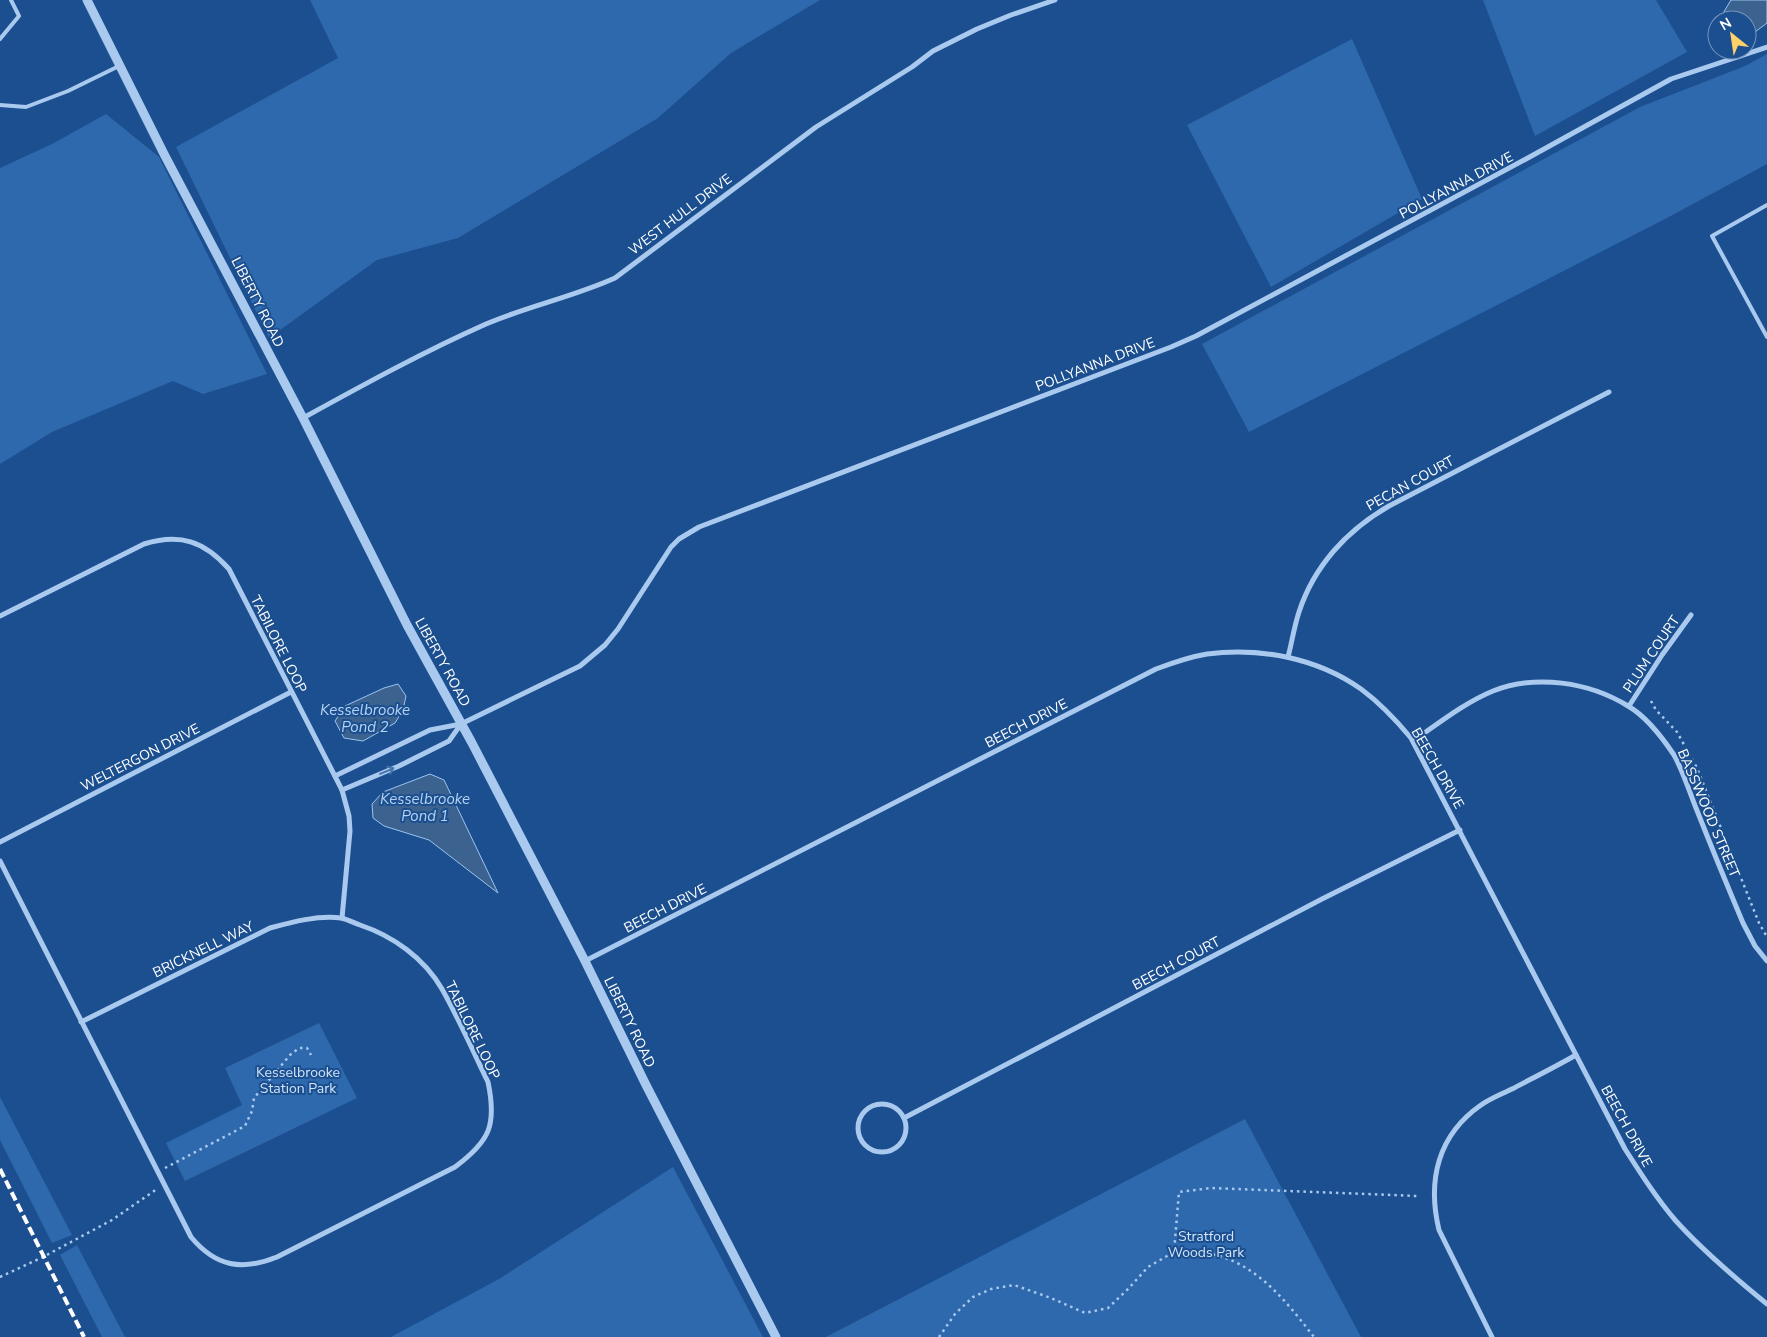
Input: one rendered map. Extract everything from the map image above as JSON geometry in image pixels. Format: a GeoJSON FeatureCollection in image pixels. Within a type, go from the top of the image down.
{"type":"FeatureCollection","features":[{"type":"Feature","properties":{"kind":"street","name":"LIBERTY ROAD"},"geometry":{"type":"LineString","coordinates":[[87,0],[303,418],[407,625],[585,961],[646,1086],[776,1337]]}},
{"type":"Feature","properties":{"kind":"street","name":"WEST HULL DRIVE"},"geometry":{"type":"LineString","coordinates":[[303,418],[400,366],[487,324],[591,289],[615,278],[816,127],[912,67],[933,51],[977,29],[1055,0]]}},
{"type":"Feature","properties":{"kind":"street","name":"POLLYANNA DRIVE"},"geometry":{"type":"LineString","coordinates":[[461,724],[580,666],[590,659],[618,630],[671,547],[679,539],[699,527],[1196,336],[1518,164],[1671,79],[1767,47]]}},
{"type":"Feature","properties":{"kind":"street","name":"PECAN COURT"},"geometry":{"type":"LineString","coordinates":[[1288,657],[1299,613],[1308,590],[1320,567],[1355,528],[1389,506],[1609,392]]}},
{"type":"Feature","properties":{"kind":"street","name":"TABILORE LOOP"},"geometry":{"type":"LineString","coordinates":[[0,616],[144,544],[158,540],[173,538],[189,541],[205,547],[219,557],[229,569],[342,790],[349,816],[350,831],[342,918],[369,928],[398,943],[412,953],[428,969],[442,988],[488,1082],[492,1109],[491,1125],[484,1140],[474,1153],[455,1167],[277,1257],[259,1264],[244,1265],[215,1258],[202,1250],[191,1237],[0,861]]}},
{"type":"Feature","properties":{"kind":"street","name":"PLUM COURT"},"geometry":{"type":"LineString","coordinates":[[1629,706],[1691,615]]}},
{"type":"Feature","properties":{"kind":"street","name":"BEECH DRIVE"},"geometry":{"type":"LineString","coordinates":[[585,961],[1156,669],[1207,654],[1235,652],[1262,653],[1288,657],[1312,664],[1337,675],[1361,689],[1381,705],[1413,740],[1625,1150],[1649,1188],[1698,1246],[1767,1304]]}},
{"type":"Feature","properties":{"kind":"street","name":"BASSWOOD STREET"},"geometry":{"type":"LineString","coordinates":[[1413,740],[1471,701],[1494,690],[1514,685],[1540,682],[1563,683],[1588,688],[1629,706],[1657,731],[1675,757],[1743,923],[1767,961]]}},
{"type":"Feature","properties":{"kind":"street","name":"WELTERGON DRIVE"},"geometry":{"type":"LineString","coordinates":[[0,842],[291,692]]}},
{"type":"Feature","properties":{"kind":"street"},"geometry":{"type":"LineString","coordinates":[[335,776],[430,730],[461,724]]}},
{"type":"Feature","properties":{"kind":"street"},"geometry":{"type":"LineString","coordinates":[[342,790],[399,766],[449,741],[461,724]]}},
{"type":"Feature","properties":{"kind":"street","name":"BEECH COURT"},"geometry":{"type":"LineString","coordinates":[[904,1118],[1460,830]]}},
{"type":"Feature","properties":{"kind":"street","name":"BRICKNELL WAY"},"geometry":{"type":"LineString","coordinates":[[82,1022],[270,928],[294,921],[342,918]]}},
{"type":"Feature","properties":{"kind":"street"},"geometry":{"type":"LineString","coordinates":[[1492,1337],[1439,1230],[1433,1193],[1436,1171],[1442,1151],[1453,1133],[1482,1104],[1576,1055]]}},
{"type":"Feature","properties":{"kind":"street"},"geometry":{"type":"LineString","coordinates":[[881,1104],[891,1105],[899,1110],[904,1118],[907,1127],[905,1136],[893,1150],[884,1152],[874,1151],[866,1146],[860,1138],[858,1129],[860,1120],[864,1112],[872,1106],[881,1104]]}},
{"type":"Feature","properties":{"kind":"lane"},"geometry":{"type":"LineString","coordinates":[[0,39],[19,16],[11,0]]}},
{"type":"Feature","properties":{"kind":"lane"},"geometry":{"type":"LineString","coordinates":[[0,106],[26,107],[68,91],[120,66]]}},
{"type":"Feature","properties":{"kind":"lane"},"geometry":{"type":"LineString","coordinates":[[1767,205],[1712,236],[1767,337]]}},
{"type":"Feature","properties":{"kind":"path"},"geometry":{"type":"LineString","coordinates":[[1651,701],[1656,710],[1677,732],[1697,768],[1759,922],[1767,937]]}},
{"type":"Feature","properties":{"kind":"path"},"geometry":{"type":"LineString","coordinates":[[158,1172],[245,1126],[252,1111],[254,1098],[290,1055],[299,1048],[306,1048],[311,1055]]}},
{"type":"Feature","properties":{"kind":"path"},"geometry":{"type":"LineString","coordinates":[[0,1277],[112,1220],[164,1184]]}},
{"type":"Feature","properties":{"kind":"path"},"geometry":{"type":"LineString","coordinates":[[1174,1252],[1179,1192],[1210,1188],[1417,1196]]}},
{"type":"Feature","properties":{"kind":"path"},"geometry":{"type":"LineString","coordinates":[[939,1337],[955,1314],[973,1297],[991,1289],[1014,1285],[1085,1313],[1108,1308],[1148,1267],[1174,1252],[1219,1256],[1256,1275],[1274,1290],[1314,1337]]}},
{"type":"Feature","properties":{"kind":"green space"},"geometry":{"type":"Polygon","coordinates":[[[310,0],[820,0],[731,53],[658,118],[458,238],[377,260],[269,338],[176,147],[338,58],[310,0]]]}},
{"type":"Feature","properties":{"kind":"green space"},"geometry":{"type":"Polygon","coordinates":[[[1483,0],[1656,0],[1687,52],[1535,136],[1483,0]]]}},
{"type":"Feature","properties":{"kind":"green space"},"geometry":{"type":"Polygon","coordinates":[[[1352,39],[1422,199],[1271,287],[1187,125],[1352,39]]]}},
{"type":"Feature","properties":{"kind":"green space"},"geometry":{"type":"Polygon","coordinates":[[[1767,54],[1767,164],[1667,218],[1249,432],[1202,344],[1640,107],[1745,66],[1767,54]]]}},
{"type":"Feature","properties":{"kind":"green space"},"geometry":{"type":"Polygon","coordinates":[[[106,114],[159,157],[267,374],[203,394],[173,381],[52,432],[0,464],[0,168],[52,144],[106,114]]]}},
{"type":"Feature","properties":{"kind":"green space","name":"Kesselbrooke Station Park"},"geometry":{"type":"Polygon","coordinates":[[[319,1023],[357,1098],[185,1181],[166,1143],[242,1105],[225,1068],[319,1023]]]}},
{"type":"Feature","properties":{"kind":"green space"},"geometry":{"type":"Polygon","coordinates":[[[0,1097],[72,1235],[52,1243],[0,1140],[0,1097]]]}},
{"type":"Feature","properties":{"kind":"green space","name":"Stratford Woods Park"},"geometry":{"type":"Polygon","coordinates":[[[1245,1119],[1361,1337],[826,1337],[1245,1119]]]}},
{"type":"Feature","properties":{"kind":"green space"},"geometry":{"type":"Polygon","coordinates":[[[673,1167],[763,1337],[391,1337],[499,1279],[673,1167]]]}},
{"type":"Feature","properties":{"kind":"green space"},"geometry":{"type":"Polygon","coordinates":[[[77,1245],[125,1337],[102,1337],[60,1255],[77,1245]]]}},
{"type":"Feature","properties":{"kind":"water"},"geometry":{"type":"Polygon","coordinates":[[[1731,0],[1767,0],[1767,23],[1757,30],[1757,10],[1725,10],[1731,0]]]}},
{"type":"Feature","properties":{"kind":"water","name":"Kesselbrooke Pond 2"},"geometry":{"type":"Polygon","coordinates":[[[398,684],[406,696],[403,710],[395,723],[363,741],[344,738],[335,721],[345,706],[384,688],[398,684]]]}},
{"type":"Feature","properties":{"kind":"water","name":"Kesselbrooke Pond 1"},"geometry":{"type":"Polygon","coordinates":[[[430,774],[444,780],[498,893],[429,840],[384,826],[373,818],[372,804],[383,792],[430,774]]]}},
{"type":"Feature","properties":{"kind":"railway"},"geometry":{"type":"LineString","coordinates":[[0,1169],[84,1337]]}}]}
